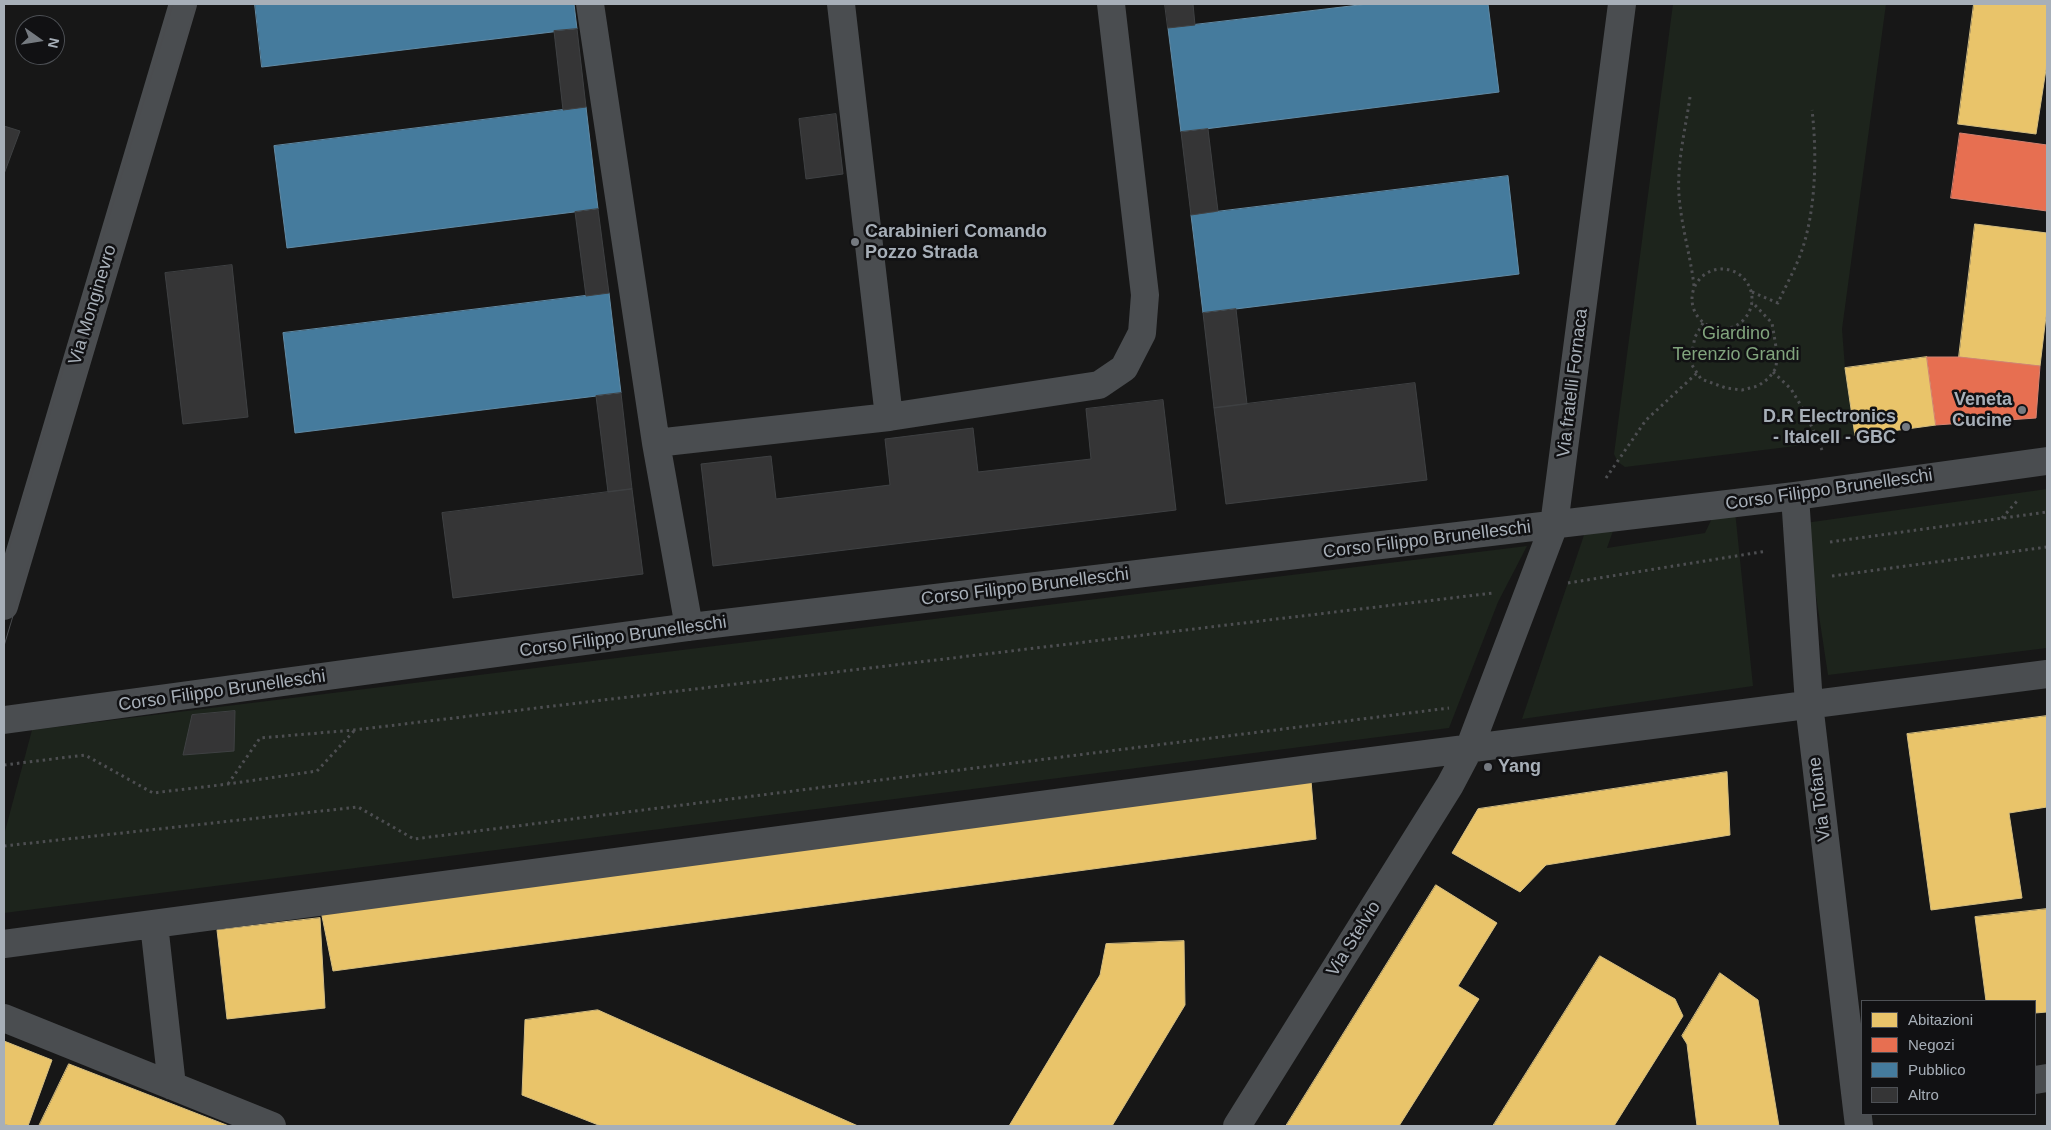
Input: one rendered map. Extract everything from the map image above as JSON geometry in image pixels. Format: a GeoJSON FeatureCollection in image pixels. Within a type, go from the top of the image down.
{"type":"FeatureCollection","features":[{"type":"Feature","properties":{"kind":"street","name":"Via Monginevro"},"geometry":{"type":"LineString","coordinates":[[4,606],[183,4]]}},
{"type":"Feature","properties":{"kind":"street"},"geometry":{"type":"LineString","coordinates":[[590,4],[656,443],[689,627]]}},
{"type":"Feature","properties":{"kind":"street"},"geometry":{"type":"LineString","coordinates":[[841,4],[889,417]]}},
{"type":"Feature","properties":{"kind":"street"},"geometry":{"type":"LineString","coordinates":[[656,443],[889,417],[1099,385],[1124,368],[1142,333],[1145,295],[1111,4]]}},
{"type":"Feature","properties":{"kind":"street","name":"Via fratelli Fornaca"},"geometry":{"type":"LineString","coordinates":[[1469,749],[1554,525],[1622,4]]}},
{"type":"Feature","properties":{"kind":"street","name":"Corso Filippo Brunelleschi"},"geometry":{"type":"LineString","coordinates":[[4,720],[689,627],[1795,496],[2047,461]]}},
{"type":"Feature","properties":{"kind":"street","name":"Via Tofane"},"geometry":{"type":"LineString","coordinates":[[1795,496],[1809,704],[1859,1110]]}},
{"type":"Feature","properties":{"kind":"street"},"geometry":{"type":"LineString","coordinates":[[4,944],[2047,674]]}},
{"type":"Feature","properties":{"kind":"street","name":"Via Stelvio"},"geometry":{"type":"LineString","coordinates":[[1237,1126],[1445,794],[1469,749]]}},
{"type":"Feature","properties":{"kind":"street"},"geometry":{"type":"LineString","coordinates":[[154,924],[172,1086]]}},
{"type":"Feature","properties":{"kind":"street"},"geometry":{"type":"LineString","coordinates":[[4,1018],[272,1126]]}},
{"type":"Feature","properties":{"kind":"path"},"geometry":{"type":"LineString","coordinates":[[1690,97],[1680,164],[1680,204],[1691,258],[1694,286],[1691,297],[1692,307],[1696,316],[1703,323],[1711,328],[1720,329],[1735,327],[1750,312],[1752,292],[1742,276],[1725,268],[1706,272],[1694,286]]}},
{"type":"Feature","properties":{"kind":"path"},"geometry":{"type":"LineString","coordinates":[[1752,292],[1778,303],[1803,247],[1814,189],[1814,129],[1812,110]]}},
{"type":"Feature","properties":{"kind":"path"},"geometry":{"type":"LineString","coordinates":[[1703,323],[1696,337],[1690,362],[1701,379],[1726,388],[1742,390],[1758,386],[1769,378],[1776,368],[1777,353],[1772,323],[1752,302]]}},
{"type":"Feature","properties":{"kind":"path"},"geometry":{"type":"LineString","coordinates":[[1773,372],[1791,389],[1806,414],[1822,450]]}},
{"type":"Feature","properties":{"kind":"path"},"geometry":{"type":"LineString","coordinates":[[1606,478],[1646,420],[1697,373]]}},
{"type":"Feature","properties":{"kind":"path"},"geometry":{"type":"LineString","coordinates":[[228,784],[260,738],[354,730],[1530,589],[1798,546],[2047,512]]}},
{"type":"Feature","properties":{"kind":"path"},"geometry":{"type":"LineString","coordinates":[[1801,580],[2047,547]]}},
{"type":"Feature","properties":{"kind":"path"},"geometry":{"type":"LineString","coordinates":[[4,846],[358,807],[414,840],[1486,704]]}},
{"type":"Feature","properties":{"kind":"path"},"geometry":{"type":"LineString","coordinates":[[4,765],[84,755],[153,793],[317,772],[354,730]]}},
{"type":"Feature","properties":{"kind":"green space","name":"Giardino Terenzio Grandi"},"geometry":{"type":"Polygon","coordinates":[[[1673,4],[1886,4],[1842,329],[1845,368],[1855,436],[1820,443],[1625,467],[1618,462],[1614,454],[1673,4]]]}},
{"type":"Feature","properties":{"kind":"green space"},"geometry":{"type":"Polygon","coordinates":[[[2047,489],[2047,648],[1828,675],[1805,523],[2047,489]]]}},
{"type":"Feature","properties":{"kind":"green space"},"geometry":{"type":"Polygon","coordinates":[[[1735,511],[1753,686],[1522,719],[1584,535],[1614,528],[1607,548],[1705,533],[1714,514],[1735,511]]]}},
{"type":"Feature","properties":{"kind":"green space"},"geometry":{"type":"Polygon","coordinates":[[[1527,546],[1498,602],[1449,728],[4,913],[4,835],[32,730],[1527,546]]]}},
{"type":"Feature","properties":{"kind":"building: Abitazioni"},"geometry":{"type":"Polygon","coordinates":[[[1974,4],[2047,4],[2047,63],[2036,134],[1958,124],[1974,4]]]}},
{"type":"Feature","properties":{"kind":"building: Abitazioni"},"geometry":{"type":"Polygon","coordinates":[[[1975,224],[2047,233],[2047,308],[2040,366],[1959,357],[1975,224]]]}},
{"type":"Feature","properties":{"kind":"building: Abitazioni"},"geometry":{"type":"Polygon","coordinates":[[[1927,357],[1936,425],[1855,436],[1845,368],[1927,357]]]}},
{"type":"Feature","properties":{"kind":"building: Abitazioni"},"geometry":{"type":"Polygon","coordinates":[[[2047,716],[2047,807],[2009,813],[2022,898],[1931,910],[1907,734],[2047,716]]]}},
{"type":"Feature","properties":{"kind":"building: Abitazioni"},"geometry":{"type":"Polygon","coordinates":[[[1310,769],[1316,839],[333,971],[321,911],[1310,769]]]}},
{"type":"Feature","properties":{"kind":"building: Abitazioni"},"geometry":{"type":"Polygon","coordinates":[[[1727,772],[1730,835],[1546,865],[1520,892],[1452,853],[1478,809],[1727,772]]]}},
{"type":"Feature","properties":{"kind":"building: Abitazioni"},"geometry":{"type":"Polygon","coordinates":[[[1436,885],[1497,923],[1458,986],[1479,999],[1399,1126],[1286,1126],[1436,885]]]}},
{"type":"Feature","properties":{"kind":"building: Abitazioni"},"geometry":{"type":"Polygon","coordinates":[[[2047,909],[2047,1012],[2036,1013],[2036,1000],[1986,1000],[1975,917],[2047,909]]]}},
{"type":"Feature","properties":{"kind":"building: Abitazioni"},"geometry":{"type":"Polygon","coordinates":[[[320,918],[325,1008],[227,1019],[217,930],[320,918]]]}},
{"type":"Feature","properties":{"kind":"building: Abitazioni"},"geometry":{"type":"Polygon","coordinates":[[[1184,941],[1185,1005],[1112,1126],[1009,1126],[1100,975],[1106,944],[1184,941]]]}},
{"type":"Feature","properties":{"kind":"building: Abitazioni"},"geometry":{"type":"Polygon","coordinates":[[[1600,956],[1675,999],[1683,1016],[1614,1126],[1493,1126],[1600,956]]]}},
{"type":"Feature","properties":{"kind":"building: Abitazioni"},"geometry":{"type":"Polygon","coordinates":[[[1720,973],[1758,1000],[1779,1126],[1697,1126],[1687,1044],[1682,1036],[1720,973]]]}},
{"type":"Feature","properties":{"kind":"building: Abitazioni"},"geometry":{"type":"Polygon","coordinates":[[[598,1010],[858,1126],[601,1126],[522,1095],[525,1020],[598,1010]]]}},
{"type":"Feature","properties":{"kind":"building: Abitazioni"},"geometry":{"type":"Polygon","coordinates":[[[4,1041],[52,1060],[28,1126],[4,1124],[4,1041]]]}},
{"type":"Feature","properties":{"kind":"building: Abitazioni"},"geometry":{"type":"Polygon","coordinates":[[[69,1064],[229,1126],[39,1126],[69,1064]]]}},
{"type":"Feature","properties":{"kind":"building: Negozi"},"geometry":{"type":"Polygon","coordinates":[[[1960,133],[2047,145],[2047,211],[1951,198],[1960,133]]]}},
{"type":"Feature","properties":{"kind":"building: Negozi"},"geometry":{"type":"Polygon","coordinates":[[[1927,357],[1959,357],[2040,366],[2036,418],[1936,425],[1927,357]]]}},
{"type":"Feature","properties":{"kind":"building: Pubblico"},"geometry":{"type":"Polygon","coordinates":[[[255,4],[574,4],[577,29],[262,67],[255,4]]]}},
{"type":"Feature","properties":{"kind":"building: Pubblico"},"geometry":{"type":"Polygon","coordinates":[[[1368,4],[1488,4],[1499,92],[1181,132],[1168,28],[1368,4]]]}},
{"type":"Feature","properties":{"kind":"building: Pubblico"},"geometry":{"type":"Polygon","coordinates":[[[586,107],[598,209],[287,248],[274,146],[586,107]]]}},
{"type":"Feature","properties":{"kind":"building: Pubblico"},"geometry":{"type":"Polygon","coordinates":[[[1508,176],[1519,274],[1203,313],[1191,215],[1508,176]]]}},
{"type":"Feature","properties":{"kind":"building: Pubblico"},"geometry":{"type":"Polygon","coordinates":[[[609,293],[621,393],[295,433],[283,333],[609,293]]]}},
{"type":"Feature","properties":{"kind":"building: Altro"},"geometry":{"type":"Polygon","coordinates":[[[1165,4],[1193,4],[1195,25],[1168,28],[1165,4]]]}},
{"type":"Feature","properties":{"kind":"building: Altro"},"geometry":{"type":"Polygon","coordinates":[[[577,29],[586,107],[563,110],[554,31],[577,29]]]}},
{"type":"Feature","properties":{"kind":"building: Altro"},"geometry":{"type":"Polygon","coordinates":[[[836,114],[843,174],[806,179],[799,119],[836,114]]]}},
{"type":"Feature","properties":{"kind":"building: Altro"},"geometry":{"type":"Polygon","coordinates":[[[4,126],[20,131],[4,174],[4,126]]]}},
{"type":"Feature","properties":{"kind":"building: Altro"},"geometry":{"type":"Polygon","coordinates":[[[1208,129],[1218,211],[1191,215],[1181,132],[1208,129]]]}},
{"type":"Feature","properties":{"kind":"building: Altro"},"geometry":{"type":"Polygon","coordinates":[[[598,209],[609,293],[586,296],[575,212],[598,209]]]}},
{"type":"Feature","properties":{"kind":"building: Altro"},"geometry":{"type":"Polygon","coordinates":[[[232,265],[248,417],[183,424],[165,273],[232,265]]]}},
{"type":"Feature","properties":{"kind":"building: Altro"},"geometry":{"type":"Polygon","coordinates":[[[1236,309],[1247,404],[1214,408],[1203,313],[1236,309]]]}},
{"type":"Feature","properties":{"kind":"building: Altro"},"geometry":{"type":"Polygon","coordinates":[[[1415,383],[1427,480],[1226,504],[1214,408],[1415,383]]]}},
{"type":"Feature","properties":{"kind":"building: Altro"},"geometry":{"type":"Polygon","coordinates":[[[621,393],[632,489],[608,492],[596,396],[621,393]]]}},
{"type":"Feature","properties":{"kind":"building: Altro"},"geometry":{"type":"Polygon","coordinates":[[[1163,400],[1176,510],[713,566],[701,464],[771,456],[776,499],[890,485],[885,439],[973,428],[978,472],[1091,459],[1086,409],[1163,400]]]}},
{"type":"Feature","properties":{"kind":"building: Altro"},"geometry":{"type":"Polygon","coordinates":[[[632,489],[643,574],[453,598],[442,513],[632,489]]]}},
{"type":"Feature","properties":{"kind":"building: Altro"},"geometry":{"type":"Polygon","coordinates":[[[235,711],[234,751],[183,755],[192,715],[235,711]]]}},
{"type":"Feature","properties":{"kind":"tram line"},"geometry":{"type":"LineString","coordinates":[[4,566],[173,4]]}},
{"type":"Feature","properties":{"kind":"tram line"},"geometry":{"type":"LineString","coordinates":[[4,646],[196,4]]}},
{"type":"Feature","properties":{"kind":"place","name":"Carabinieri Comando Pozzo Strada"},"geometry":{"type":"Point","coordinates":[855,242]}},
{"type":"Feature","properties":{"kind":"place","name":"Veneta Cucine"},"geometry":{"type":"Point","coordinates":[2022,410]}},
{"type":"Feature","properties":{"kind":"place","name":"D.R Electronics - Italcell - GBC"},"geometry":{"type":"Point","coordinates":[1906,427]}},
{"type":"Feature","properties":{"kind":"place","name":"Yang"},"geometry":{"type":"Point","coordinates":[1488,767]}}]}
